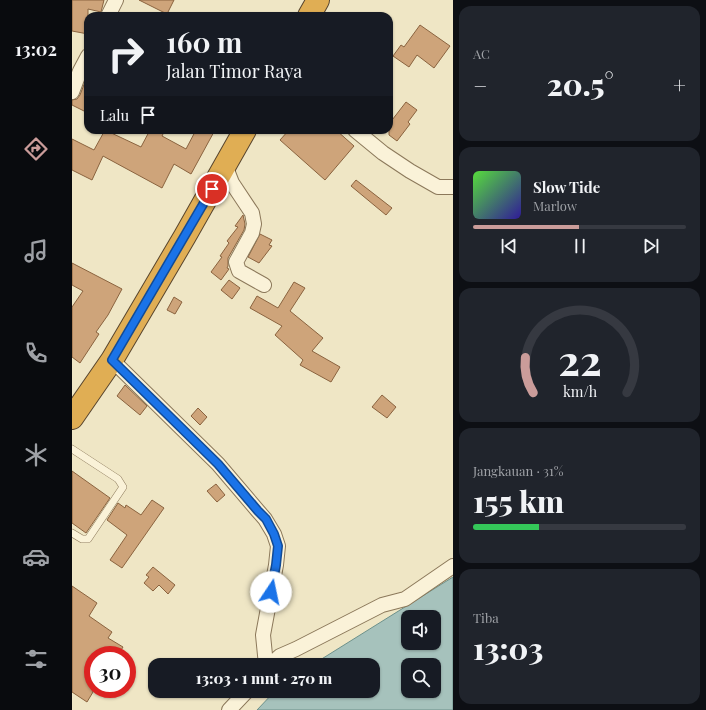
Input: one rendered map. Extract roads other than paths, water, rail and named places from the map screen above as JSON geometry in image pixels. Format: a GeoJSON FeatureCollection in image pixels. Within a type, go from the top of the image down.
{"type":"FeatureCollection","features":[{"type":"Feature","properties":{"kind":"highway"},"geometry":{"type":"LineString","coordinates":[[311,12],[318,0]]}},
{"type":"Feature","properties":{"kind":"highway"},"geometry":{"type":"LineString","coordinates":[[72,418],[112,360],[162,276],[242,134]]}},
{"type":"Feature","properties":{"kind":"street"},"geometry":{"type":"LineString","coordinates":[[110,12],[116,0]]}},
{"type":"Feature","properties":{"kind":"street"},"geometry":{"type":"LineString","coordinates":[[72,92],[84,64]]}},
{"type":"Feature","properties":{"kind":"street"},"geometry":{"type":"LineString","coordinates":[[360,134],[382,153],[438,187],[453,187]]}},
{"type":"Feature","properties":{"kind":"street"},"geometry":{"type":"LineString","coordinates":[[225,165],[232,183],[252,213],[254,224],[252,233],[236,262],[237,267],[239,271],[264,285]]}},
{"type":"Feature","properties":{"kind":"street"},"geometry":{"type":"LineString","coordinates":[[112,360],[218,464],[266,519],[274,534],[278,546],[263,635],[265,658]]}},
{"type":"Feature","properties":{"kind":"street"},"geometry":{"type":"LineString","coordinates":[[278,658],[382,605],[405,600],[453,566]]}},
{"type":"Feature","properties":{"kind":"street"},"geometry":{"type":"LineString","coordinates":[[229,710],[240,698]]}},
{"type":"Feature","properties":{"kind":"lane"},"geometry":{"type":"LineString","coordinates":[[72,449],[118,479],[123,487],[88,539],[82,540],[72,533]]}},
{"type":"Feature","properties":{"kind":"water"},"geometry":{"type":"Polygon","coordinates":[[[453,577],[453,710],[257,710],[268,698],[380,698],[380,658],[323,658],[453,577]]]}}]}
